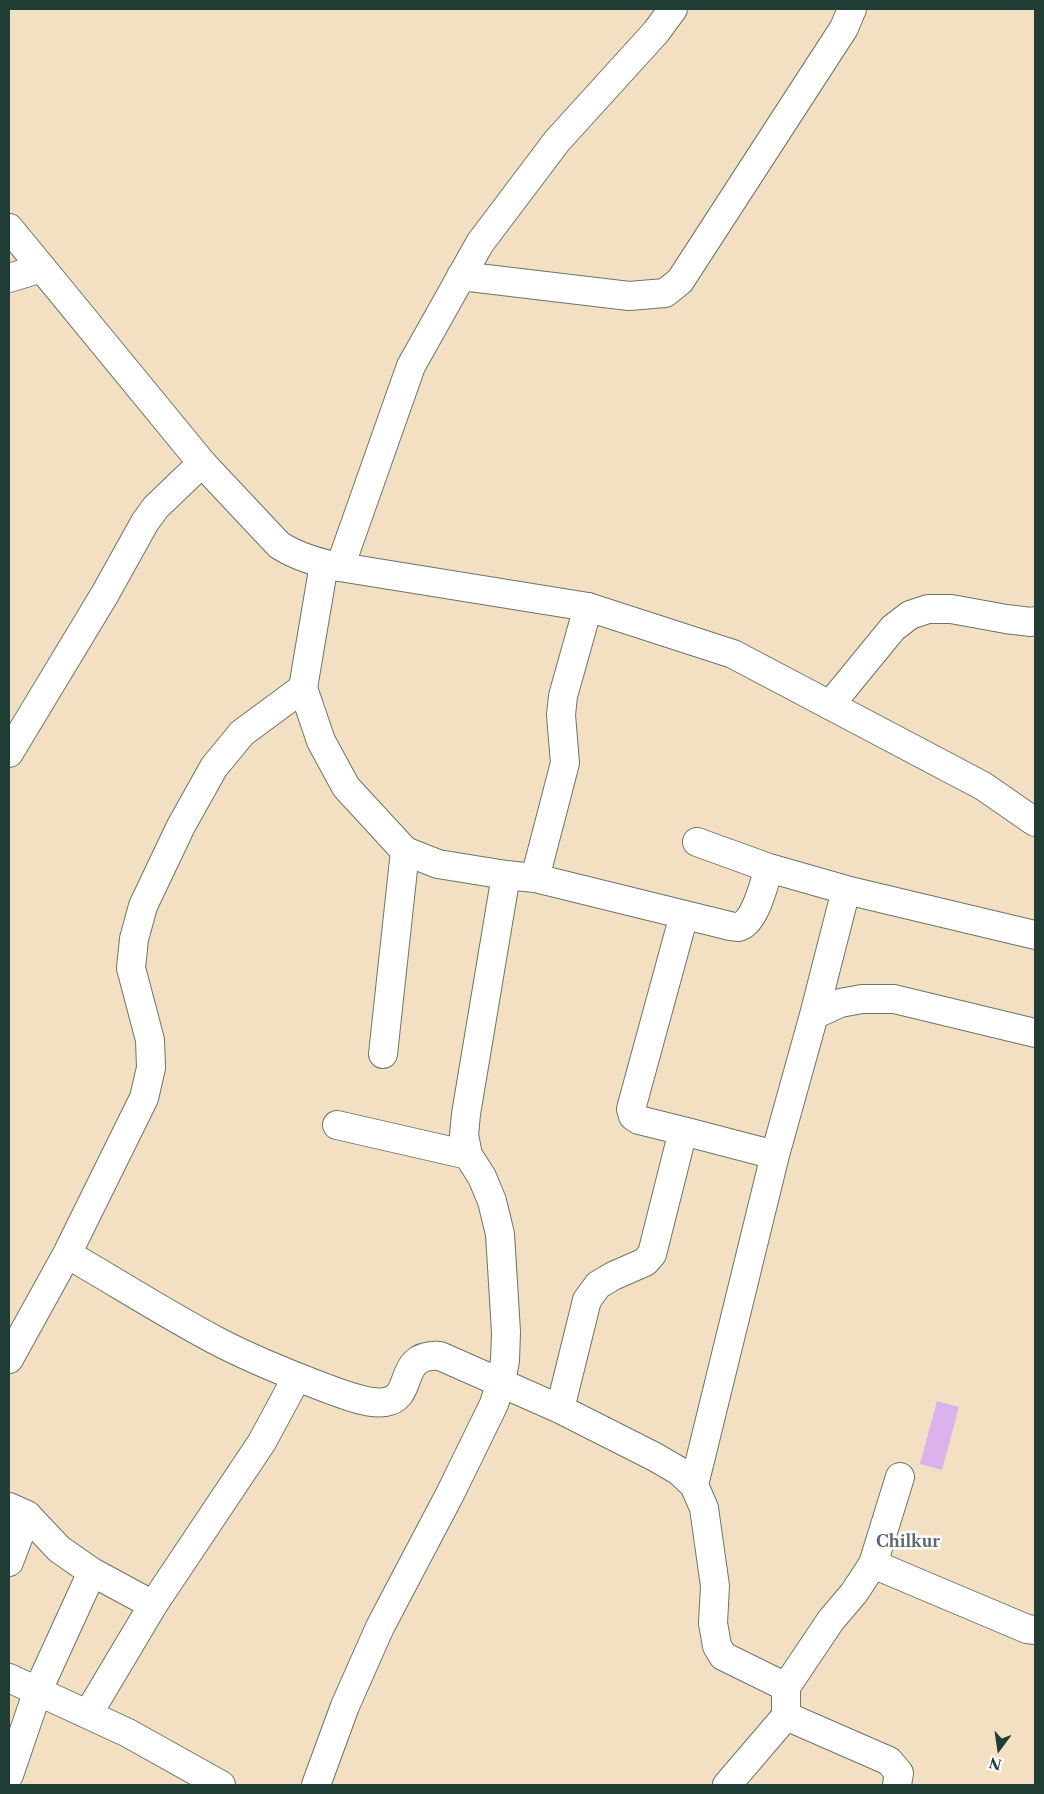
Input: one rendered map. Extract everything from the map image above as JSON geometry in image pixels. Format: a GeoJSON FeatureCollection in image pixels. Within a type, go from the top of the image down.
{"type":"FeatureCollection","features":[{"type":"Feature","properties":{"kind":"street"},"geometry":{"type":"LineString","coordinates":[[673,9],[656,32],[557,141],[480,243],[411,366],[332,566],[303,688],[321,741],[346,787],[405,851],[438,864],[535,878],[738,927],[747,922],[756,907],[769,868]]}},
{"type":"Feature","properties":{"kind":"street"},"geometry":{"type":"LineString","coordinates":[[461,276],[629,296],[665,293],[680,281],[844,28],[852,9]]}},
{"type":"Feature","properties":{"kind":"street"},"geometry":{"type":"LineString","coordinates":[[9,228],[202,463],[279,545],[294,554],[332,566],[588,607],[733,654],[983,786],[1035,822]]}},
{"type":"Feature","properties":{"kind":"street"},"geometry":{"type":"LineString","coordinates":[[9,278],[42,268]]}},
{"type":"Feature","properties":{"kind":"street"},"geometry":{"type":"LineString","coordinates":[[9,754],[105,594],[145,522],[156,507],[202,463]]}},
{"type":"Feature","properties":{"kind":"street"},"geometry":{"type":"LineString","coordinates":[[535,878],[565,763],[561,715],[562,696],[588,607]]}},
{"type":"Feature","properties":{"kind":"street"},"geometry":{"type":"LineString","coordinates":[[830,705],[893,628],[910,615],[928,609],[951,609],[1006,619],[1031,622],[1035,620]]}},
{"type":"Feature","properties":{"kind":"street"},"geometry":{"type":"LineString","coordinates":[[9,1359],[67,1254],[144,1098],[152,1068],[150,1040],[131,968],[134,939],[143,906],[181,826],[214,767],[242,733],[303,688]]}},
{"type":"Feature","properties":{"kind":"street"},"geometry":{"type":"LineString","coordinates":[[697,842],[769,868],[846,890],[1035,935]]}},
{"type":"Feature","properties":{"kind":"street"},"geometry":{"type":"LineString","coordinates":[[383,1054],[405,851]]}},
{"type":"Feature","properties":{"kind":"street"},"geometry":{"type":"LineString","coordinates":[[316,1785],[345,1706],[380,1627],[450,1494],[494,1404],[501,1382],[506,1332],[500,1234],[492,1201],[482,1177],[468,1155],[464,1135],[506,875]]}},
{"type":"Feature","properties":{"kind":"street"},"geometry":{"type":"LineString","coordinates":[[694,1485],[775,1155],[846,890]]}},
{"type":"Feature","properties":{"kind":"street"},"geometry":{"type":"LineString","coordinates":[[684,915],[631,1110],[633,1116],[639,1120],[775,1155]]}},
{"type":"Feature","properties":{"kind":"street"},"geometry":{"type":"LineString","coordinates":[[814,1015],[840,1003],[862,999],[894,999],[1035,1033]]}},
{"type":"Feature","properties":{"kind":"street"},"geometry":{"type":"LineString","coordinates":[[337,1125],[468,1155]]}},
{"type":"Feature","properties":{"kind":"street"},"geometry":{"type":"LineString","coordinates":[[560,1409],[587,1300],[598,1285],[645,1262],[652,1254],[682,1130]]}},
{"type":"Feature","properties":{"kind":"street"},"geometry":{"type":"LineString","coordinates":[[67,1254],[215,1340],[297,1378],[338,1393],[373,1402],[386,1402],[395,1398],[401,1392],[415,1361],[426,1355],[440,1356],[560,1409],[656,1457],[679,1471],[694,1485],[704,1508],[715,1586],[713,1623],[717,1646],[723,1656],[786,1687]]}},
{"type":"Feature","properties":{"kind":"street"},"geometry":{"type":"LineString","coordinates":[[88,1714],[153,1605],[262,1442],[297,1378]]}},
{"type":"Feature","properties":{"kind":"street"},"geometry":{"type":"LineString","coordinates":[[727,1785],[786,1716],[786,1687],[830,1620],[854,1593],[873,1564],[900,1477]]}},
{"type":"Feature","properties":{"kind":"street"},"geometry":{"type":"LineString","coordinates":[[18,1511],[60,1549],[92,1572],[153,1605]]}},
{"type":"Feature","properties":{"kind":"street"},"geometry":{"type":"LineString","coordinates":[[9,1562],[18,1511]]}},
{"type":"Feature","properties":{"kind":"street"},"geometry":{"type":"LineString","coordinates":[[873,1564],[1027,1629],[1035,1630]]}},
{"type":"Feature","properties":{"kind":"street"},"geometry":{"type":"LineString","coordinates":[[9,1776],[38,1690],[92,1572]]}},
{"type":"Feature","properties":{"kind":"street"},"geometry":{"type":"LineString","coordinates":[[9,1678],[128,1733],[221,1785]]}},
{"type":"Feature","properties":{"kind":"street"},"geometry":{"type":"LineString","coordinates":[[786,1716],[889,1761],[899,1773],[897,1785]]}},
{"type":"Feature","properties":{"kind":"building"},"geometry":{"type":"Polygon","coordinates":[[[937,1401],[959,1407],[942,1470],[920,1464],[937,1401]]]}},
{"type":"Feature","properties":{"kind":"district","name":"Chilkur"},"geometry":{"type":"Point","coordinates":[908,1542]}}]}
